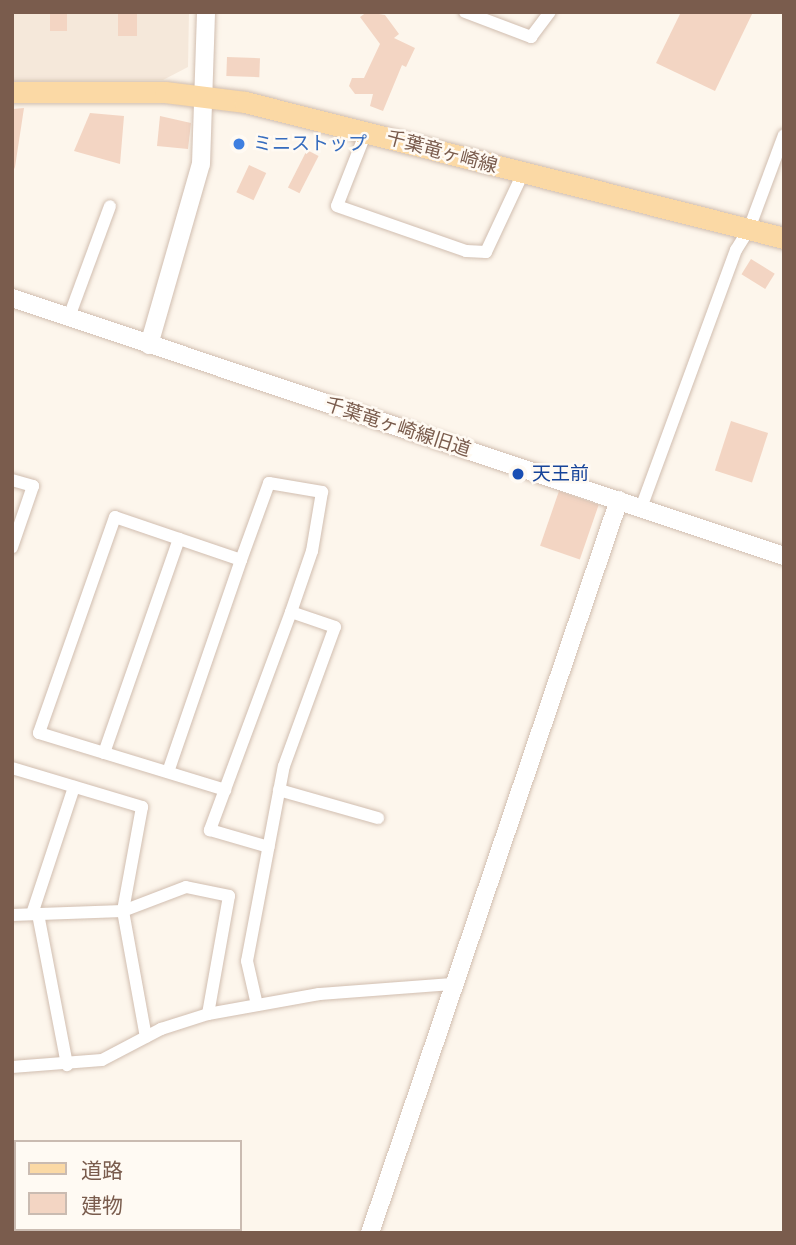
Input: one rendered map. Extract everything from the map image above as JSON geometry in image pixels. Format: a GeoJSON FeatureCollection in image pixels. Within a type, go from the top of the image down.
{"type":"FeatureCollection","features":[{"type":"Feature","properties":{"kind":"main road","name":"千葉竜ヶ崎線"},"geometry":{"type":"LineString","coordinates":[[12,92],[206,95],[366,132],[784,238]]}},
{"type":"Feature","properties":{"kind":"street"},"geometry":{"type":"LineString","coordinates":[[149,345],[194,199],[206,95],[206,12]]}},
{"type":"Feature","properties":{"kind":"street"},"geometry":{"type":"LineString","coordinates":[[468,13],[531,37],[550,12]]}},
{"type":"Feature","properties":{"kind":"street"},"geometry":{"type":"LineString","coordinates":[[366,132],[337,206],[466,251],[486,252],[523,173]]}},
{"type":"Feature","properties":{"kind":"street"},"geometry":{"type":"LineString","coordinates":[[641,508],[736,250],[749,229],[784,135]]}},
{"type":"Feature","properties":{"kind":"street"},"geometry":{"type":"LineString","coordinates":[[69,317],[110,206]]}},
{"type":"Feature","properties":{"kind":"street","name":"千葉竜ヶ崎線旧道"},"geometry":{"type":"LineString","coordinates":[[12,298],[784,556]]}},
{"type":"Feature","properties":{"kind":"street"},"geometry":{"type":"LineString","coordinates":[[12,480],[33,486],[12,547]]}},
{"type":"Feature","properties":{"kind":"street"},"geometry":{"type":"LineString","coordinates":[[168,772],[269,482],[322,492],[312,551],[211,830],[269,847]]}},
{"type":"Feature","properties":{"kind":"street"},"geometry":{"type":"LineString","coordinates":[[370,1233],[619,500]]}},
{"type":"Feature","properties":{"kind":"street"},"geometry":{"type":"LineString","coordinates":[[225,790],[39,733],[115,517],[241,560]]}},
{"type":"Feature","properties":{"kind":"street"},"geometry":{"type":"LineString","coordinates":[[104,753],[179,539]]}},
{"type":"Feature","properties":{"kind":"street"},"geometry":{"type":"LineString","coordinates":[[257,1005],[247,961],[279,790],[335,627],[291,612]]}},
{"type":"Feature","properties":{"kind":"street"},"geometry":{"type":"LineString","coordinates":[[12,768],[142,807],[123,911],[146,1037]]}},
{"type":"Feature","properties":{"kind":"street"},"geometry":{"type":"LineString","coordinates":[[67,1065],[35,914],[74,787]]}},
{"type":"Feature","properties":{"kind":"street"},"geometry":{"type":"LineString","coordinates":[[279,790],[377,818]]}},
{"type":"Feature","properties":{"kind":"street"},"geometry":{"type":"LineString","coordinates":[[12,915],[123,911],[187,887],[229,896],[208,1014]]}},
{"type":"Feature","properties":{"kind":"street"},"geometry":{"type":"LineString","coordinates":[[12,1067],[67,1065],[102,1060],[146,1037],[208,1014],[319,994],[453,984]]}},
{"type":"Feature","properties":{"kind":"shaded area"},"geometry":{"type":"Polygon","coordinates":[[[12,12],[189,12],[188,67],[163,80],[12,81],[12,12]]]}},
{"type":"Feature","properties":{"kind":"building"},"geometry":{"type":"Polygon","coordinates":[[[50,12],[67,12],[67,31],[50,31],[50,12]]]}},
{"type":"Feature","properties":{"kind":"building"},"geometry":{"type":"Polygon","coordinates":[[[118,12],[137,12],[137,36],[118,36],[118,12]]]}},
{"type":"Feature","properties":{"kind":"building"},"geometry":{"type":"Polygon","coordinates":[[[367,12],[385,15],[399,34],[394,38],[415,48],[406,67],[402,65],[383,111],[370,106],[373,94],[355,94],[349,86],[352,78],[364,78],[380,44],[360,17],[367,12]]]}},
{"type":"Feature","properties":{"kind":"building"},"geometry":{"type":"Polygon","coordinates":[[[681,12],[753,12],[715,91],[656,63],[681,12]]]}},
{"type":"Feature","properties":{"kind":"building"},"geometry":{"type":"Polygon","coordinates":[[[227,57],[260,58],[259,77],[226,76],[227,57]]]}},
{"type":"Feature","properties":{"kind":"building"},"geometry":{"type":"Polygon","coordinates":[[[24,108],[15,167],[12,174],[12,109],[24,108]]]}},
{"type":"Feature","properties":{"kind":"building"},"geometry":{"type":"Polygon","coordinates":[[[90,113],[124,116],[120,164],[74,151],[90,113]]]}},
{"type":"Feature","properties":{"kind":"building"},"geometry":{"type":"Polygon","coordinates":[[[160,116],[191,123],[188,149],[157,146],[160,116]]]}},
{"type":"Feature","properties":{"kind":"building"},"geometry":{"type":"Polygon","coordinates":[[[307,150],[319,156],[300,193],[288,187],[307,150]]]}},
{"type":"Feature","properties":{"kind":"building"},"geometry":{"type":"Polygon","coordinates":[[[249,165],[266,173],[254,200],[236,192],[249,165]]]}},
{"type":"Feature","properties":{"kind":"building"},"geometry":{"type":"Polygon","coordinates":[[[751,259],[775,274],[765,289],[741,274],[751,259]]]}},
{"type":"Feature","properties":{"kind":"building"},"geometry":{"type":"Polygon","coordinates":[[[731,421],[768,433],[752,483],[715,470],[731,421]]]}},
{"type":"Feature","properties":{"kind":"building"},"geometry":{"type":"Polygon","coordinates":[[[559,491],[599,505],[580,560],[540,546],[559,491]]]}},
{"type":"Feature","properties":{"kind":"place","name":"ミニストップ"},"geometry":{"type":"Point","coordinates":[239,144]}},
{"type":"Feature","properties":{"kind":"place","name":"天王前"},"geometry":{"type":"Point","coordinates":[518,474]}}]}
